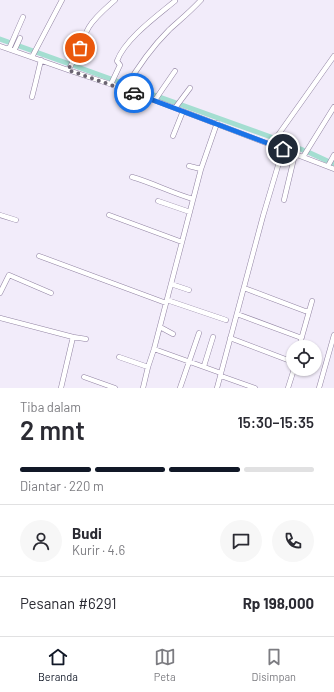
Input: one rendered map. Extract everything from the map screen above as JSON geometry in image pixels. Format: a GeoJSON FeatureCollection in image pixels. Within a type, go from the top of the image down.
{"type":"FeatureCollection","features":[{"type":"Feature","properties":{"kind":"street"},"geometry":{"type":"LineString","coordinates":[[33,56],[62,0]]}},
{"type":"Feature","properties":{"kind":"street"},"geometry":{"type":"LineString","coordinates":[[70,67],[89,26],[103,10],[115,0]]}},
{"type":"Feature","properties":{"kind":"street"},"geometry":{"type":"LineString","coordinates":[[125,89],[136,71],[159,41],[201,0]]}},
{"type":"Feature","properties":{"kind":"street"},"geometry":{"type":"LineString","coordinates":[[111,84],[120,65],[117,61],[132,39],[175,1]]}},
{"type":"Feature","properties":{"kind":"street"},"geometry":{"type":"LineString","coordinates":[[9,49],[23,17]]}},
{"type":"Feature","properties":{"kind":"street"},"geometry":{"type":"LineString","coordinates":[[0,46],[9,49],[17,45],[41,60],[70,67],[303,157],[331,161],[334,168]]}},
{"type":"Feature","properties":{"kind":"street"},"geometry":{"type":"LineString","coordinates":[[271,145],[334,56]]}},
{"type":"Feature","properties":{"kind":"street"},"geometry":{"type":"LineString","coordinates":[[32,97],[41,60]]}},
{"type":"Feature","properties":{"kind":"street"},"geometry":{"type":"LineString","coordinates":[[155,100],[174,71]]}},
{"type":"Feature","properties":{"kind":"street"},"geometry":{"type":"LineString","coordinates":[[176,107],[190,88]]}},
{"type":"Feature","properties":{"kind":"street"},"geometry":{"type":"LineString","coordinates":[[303,157],[334,107]]}},
{"type":"Feature","properties":{"kind":"street"},"geometry":{"type":"LineString","coordinates":[[173,136],[183,111]]}},
{"type":"Feature","properties":{"kind":"street"},"geometry":{"type":"LineString","coordinates":[[143,388],[201,169],[217,123]]}},
{"type":"Feature","properties":{"kind":"street"},"geometry":{"type":"LineString","coordinates":[[218,388],[220,374],[283,149]]}},
{"type":"Feature","properties":{"kind":"street"},"geometry":{"type":"LineString","coordinates":[[284,200],[295,154]]}},
{"type":"Feature","properties":{"kind":"street"},"geometry":{"type":"LineString","coordinates":[[189,166],[201,169]]}},
{"type":"Feature","properties":{"kind":"street"},"geometry":{"type":"LineString","coordinates":[[132,176],[193,199]]}},
{"type":"Feature","properties":{"kind":"street"},"geometry":{"type":"LineString","coordinates":[[158,201],[190,212]]}},
{"type":"Feature","properties":{"kind":"street"},"geometry":{"type":"LineString","coordinates":[[0,215],[16,220]]}},
{"type":"Feature","properties":{"kind":"street"},"geometry":{"type":"LineString","coordinates":[[109,215],[182,242]]}},
{"type":"Feature","properties":{"kind":"street"},"geometry":{"type":"LineString","coordinates":[[39,256],[166,301],[226,320]]}},
{"type":"Feature","properties":{"kind":"street"},"geometry":{"type":"LineString","coordinates":[[0,292],[9,275],[51,293]]}},
{"type":"Feature","properties":{"kind":"street"},"geometry":{"type":"LineString","coordinates":[[171,284],[189,290]]}},
{"type":"Feature","properties":{"kind":"street"},"geometry":{"type":"LineString","coordinates":[[244,288],[305,311],[309,311]]}},
{"type":"Feature","properties":{"kind":"street"},"geometry":{"type":"LineString","coordinates":[[301,340],[312,300]]}},
{"type":"Feature","properties":{"kind":"street"},"geometry":{"type":"LineString","coordinates":[[237,314],[302,337]]}},
{"type":"Feature","properties":{"kind":"street"},"geometry":{"type":"LineString","coordinates":[[0,318],[86,339]]}},
{"type":"Feature","properties":{"kind":"street"},"geometry":{"type":"LineString","coordinates":[[160,327],[173,334]]}},
{"type":"Feature","properties":{"kind":"street"},"geometry":{"type":"LineString","coordinates":[[180,388],[198,333]]}},
{"type":"Feature","properties":{"kind":"street"},"geometry":{"type":"LineString","coordinates":[[319,388],[334,335]]}},
{"type":"Feature","properties":{"kind":"street"},"geometry":{"type":"LineString","coordinates":[[61,388],[73,337]]}},
{"type":"Feature","properties":{"kind":"street"},"geometry":{"type":"LineString","coordinates":[[204,366],[213,337]]}},
{"type":"Feature","properties":{"kind":"street"},"geometry":{"type":"LineString","coordinates":[[230,338],[286,359]]}},
{"type":"Feature","properties":{"kind":"street"},"geometry":{"type":"LineString","coordinates":[[154,349],[204,366],[255,388]]}},
{"type":"Feature","properties":{"kind":"street"},"geometry":{"type":"LineString","coordinates":[[119,357],[148,367]]}},
{"type":"Feature","properties":{"kind":"street"},"geometry":{"type":"LineString","coordinates":[[288,388],[292,376]]}},
{"type":"Feature","properties":{"kind":"street"},"geometry":{"type":"LineString","coordinates":[[84,377],[115,388]]}},
{"type":"Feature","properties":{"kind":"waterway"},"geometry":{"type":"LineString","coordinates":[[0,39],[125,84]]}},
{"type":"Feature","properties":{"kind":"waterway"},"geometry":{"type":"LineString","coordinates":[[129,86],[271,137]]}},
{"type":"Feature","properties":{"kind":"waterway"},"geometry":{"type":"LineString","coordinates":[[278,140],[303,150]]}},
{"type":"Feature","properties":{"kind":"waterway"},"geometry":{"type":"LineString","coordinates":[[308,152],[334,164]]}},
{"type":"Feature","properties":{"kind":"way so far"},"geometry":{"type":"LineString","coordinates":[[80,48],[68,70],[134,93]]}},
{"type":"Feature","properties":{"kind":"route"},"geometry":{"type":"LineString","coordinates":[[134,93],[283,149]]}}]}
